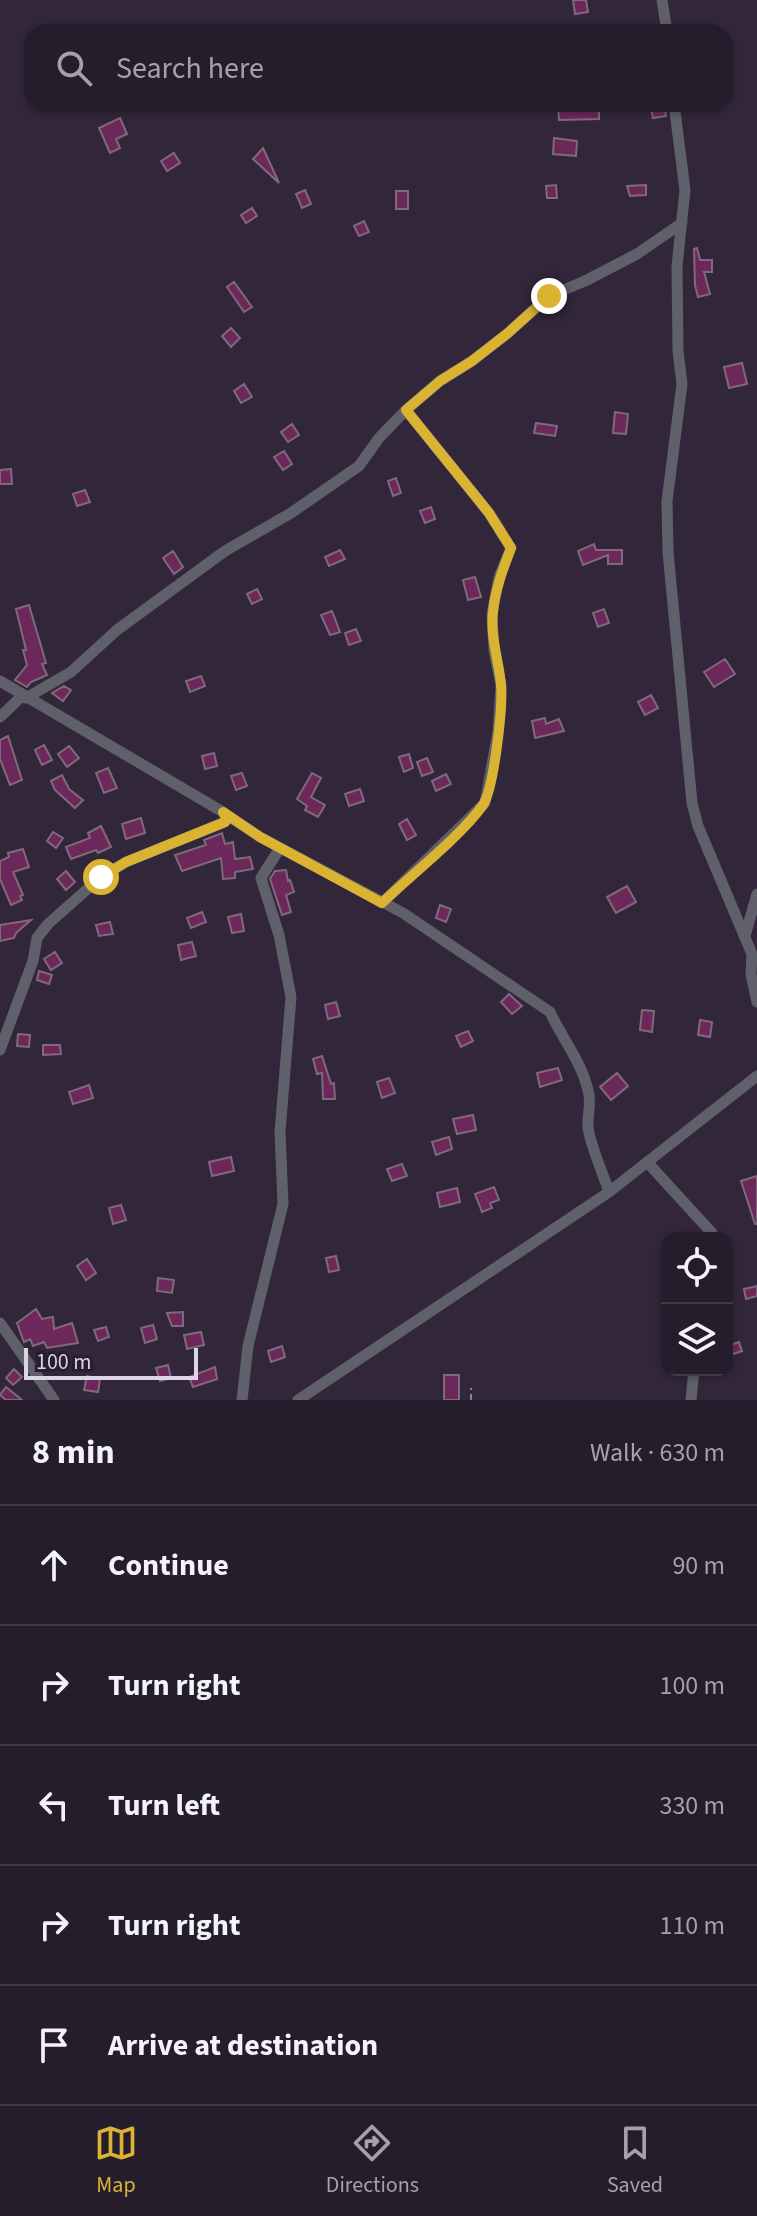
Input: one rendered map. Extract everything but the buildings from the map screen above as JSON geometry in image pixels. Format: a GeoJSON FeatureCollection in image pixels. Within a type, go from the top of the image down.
{"type":"FeatureCollection","features":[{"type":"Feature","properties":{"kind":"street"},"geometry":{"type":"LineString","coordinates":[[662,0],[666,24]]}},
{"type":"Feature","properties":{"kind":"street"},"geometry":{"type":"LineString","coordinates":[[675,112],[685,190],[677,266],[682,384],[667,501],[669,566],[692,803],[698,826],[752,954],[751,974],[757,1002]]}},
{"type":"Feature","properties":{"kind":"street"},"geometry":{"type":"LineString","coordinates":[[0,717],[24,697],[71,672],[117,630],[225,551],[291,513],[359,466],[379,438],[406,410],[440,381],[508,333],[549,296],[637,254],[682,223]]}},
{"type":"Feature","properties":{"kind":"street"},"geometry":{"type":"LineString","coordinates":[[382,903],[485,803],[498,732],[501,685],[494,651],[492,614],[499,577],[511,548],[489,513],[406,410]]}},
{"type":"Feature","properties":{"kind":"street"},"geometry":{"type":"LineString","coordinates":[[0,681],[280,848],[403,913],[550,1012],[577,1061],[589,1091],[591,1114],[588,1126],[609,1192]]}},
{"type":"Feature","properties":{"kind":"street"},"geometry":{"type":"LineString","coordinates":[[0,1050],[33,961],[37,938],[48,924],[101,877],[126,862],[225,822],[227,819],[223,812]]}},
{"type":"Feature","properties":{"kind":"street"},"geometry":{"type":"LineString","coordinates":[[242,1400],[248,1346],[283,1204],[280,1132],[291,997],[279,935],[261,878],[280,848]]}},
{"type":"Feature","properties":{"kind":"street"},"geometry":{"type":"LineString","coordinates":[[745,936],[757,894]]}},
{"type":"Feature","properties":{"kind":"street"},"geometry":{"type":"LineString","coordinates":[[298,1400],[609,1192],[757,1076]]}},
{"type":"Feature","properties":{"kind":"street"},"geometry":{"type":"LineString","coordinates":[[647,1162],[711,1232]]}},
{"type":"Feature","properties":{"kind":"street"},"geometry":{"type":"LineString","coordinates":[[0,1323],[54,1400]]}},
{"type":"Feature","properties":{"kind":"street"},"geometry":{"type":"LineString","coordinates":[[691,1400],[693,1376]]}},
{"type":"Feature","properties":{"kind":"path"},"geometry":{"type":"LineString","coordinates":[[471,1388],[471,1400]]}},
{"type":"Feature","properties":{"kind":"route"},"geometry":{"type":"LineString","coordinates":[[101,877],[180,838],[225,822],[227,819],[223,812],[260,837],[382,903],[485,803],[498,732],[501,685],[494,651],[492,614],[499,577],[511,548],[489,513],[406,410],[440,381],[508,333],[549,296]]}}]}
